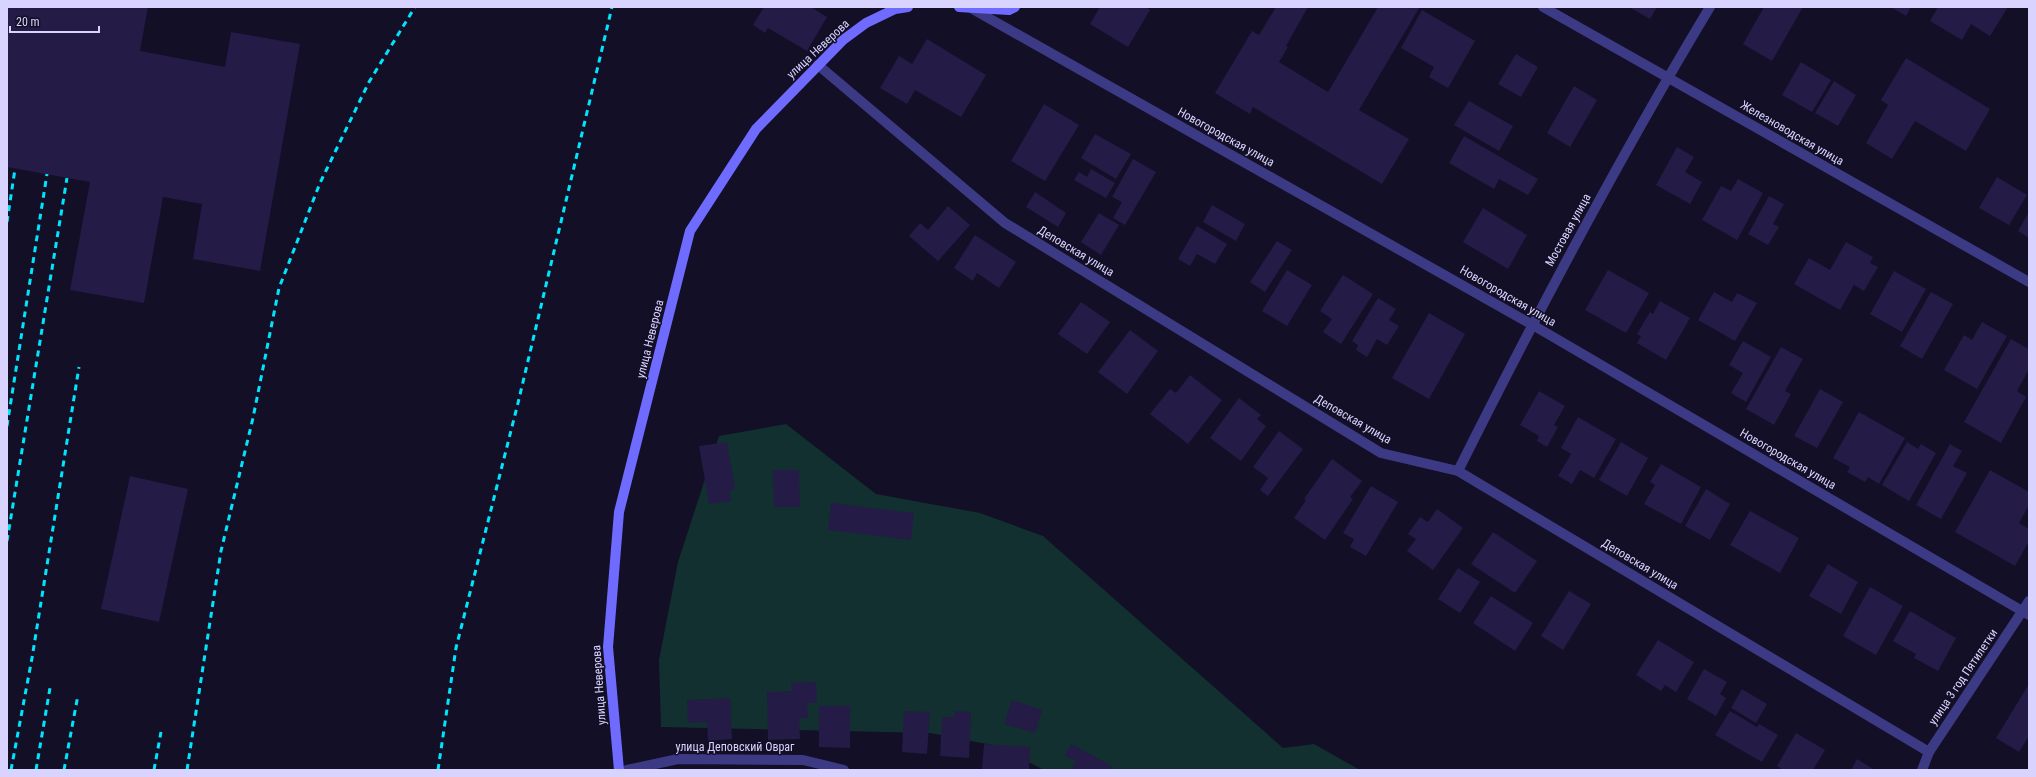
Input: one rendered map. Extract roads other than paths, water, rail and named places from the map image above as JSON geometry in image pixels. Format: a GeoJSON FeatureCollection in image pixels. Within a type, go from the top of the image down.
{"type":"FeatureCollection","features":[{"type":"Feature","properties":{"kind":"street","name":"улица Неверова"},"geometry":{"type":"LineString","coordinates":[[619,770],[608,647],[619,512],[690,231],[756,129],[818,65],[843,40],[866,23],[895,9],[908,7]]}},
{"type":"Feature","properties":{"kind":"street"},"geometry":{"type":"LineString","coordinates":[[959,7],[1009,10],[1015,7]]}},
{"type":"Feature","properties":{"kind":"street","name":"Железноводская улица"},"geometry":{"type":"LineString","coordinates":[[1543,7],[2029,282]]}},
{"type":"Feature","properties":{"kind":"street","name":"Мостовая улица"},"geometry":{"type":"LineString","coordinates":[[1458,471],[1532,324],[1668,77],[1710,7]]}},
{"type":"Feature","properties":{"kind":"street","name":"Новогородская улица"},"geometry":{"type":"LineString","coordinates":[[971,8],[1532,324],[2026,613]]}},
{"type":"Feature","properties":{"kind":"street","name":"Деповская улица"},"geometry":{"type":"LineString","coordinates":[[818,65],[1006,223],[1381,453],[1458,471],[1929,752]]}},
{"type":"Feature","properties":{"kind":"street","name":"улица 3 год Пятилетки"},"geometry":{"type":"LineString","coordinates":[[1922,770],[1929,752],[2026,613],[2029,601]]}},
{"type":"Feature","properties":{"kind":"street","name":"улица Деповский Овраг"},"geometry":{"type":"LineString","coordinates":[[627,770],[678,759],[803,760],[844,770]]}},
{"type":"Feature","properties":{"kind":"railway"},"geometry":{"type":"LineString","coordinates":[[187,770],[221,551],[253,418],[279,288],[320,183],[369,82],[415,7]]}},
{"type":"Feature","properties":{"kind":"railway"},"geometry":{"type":"LineString","coordinates":[[438,770],[456,648],[518,403],[612,7]]}},
{"type":"Feature","properties":{"kind":"railway"},"geometry":{"type":"LineString","coordinates":[[7,222],[15,169]]}},
{"type":"Feature","properties":{"kind":"railway"},"geometry":{"type":"LineString","coordinates":[[7,426],[47,174]]}},
{"type":"Feature","properties":{"kind":"railway"},"geometry":{"type":"LineString","coordinates":[[7,541],[67,178]]}},
{"type":"Feature","properties":{"kind":"railway"},"geometry":{"type":"LineString","coordinates":[[11,770],[32,658],[79,367]]}},
{"type":"Feature","properties":{"kind":"railway"},"geometry":{"type":"LineString","coordinates":[[36,770],[50,688]]}},
{"type":"Feature","properties":{"kind":"railway"},"geometry":{"type":"LineString","coordinates":[[64,770],[78,695]]}},
{"type":"Feature","properties":{"kind":"railway"},"geometry":{"type":"LineString","coordinates":[[154,770],[161,732]]}}]}
